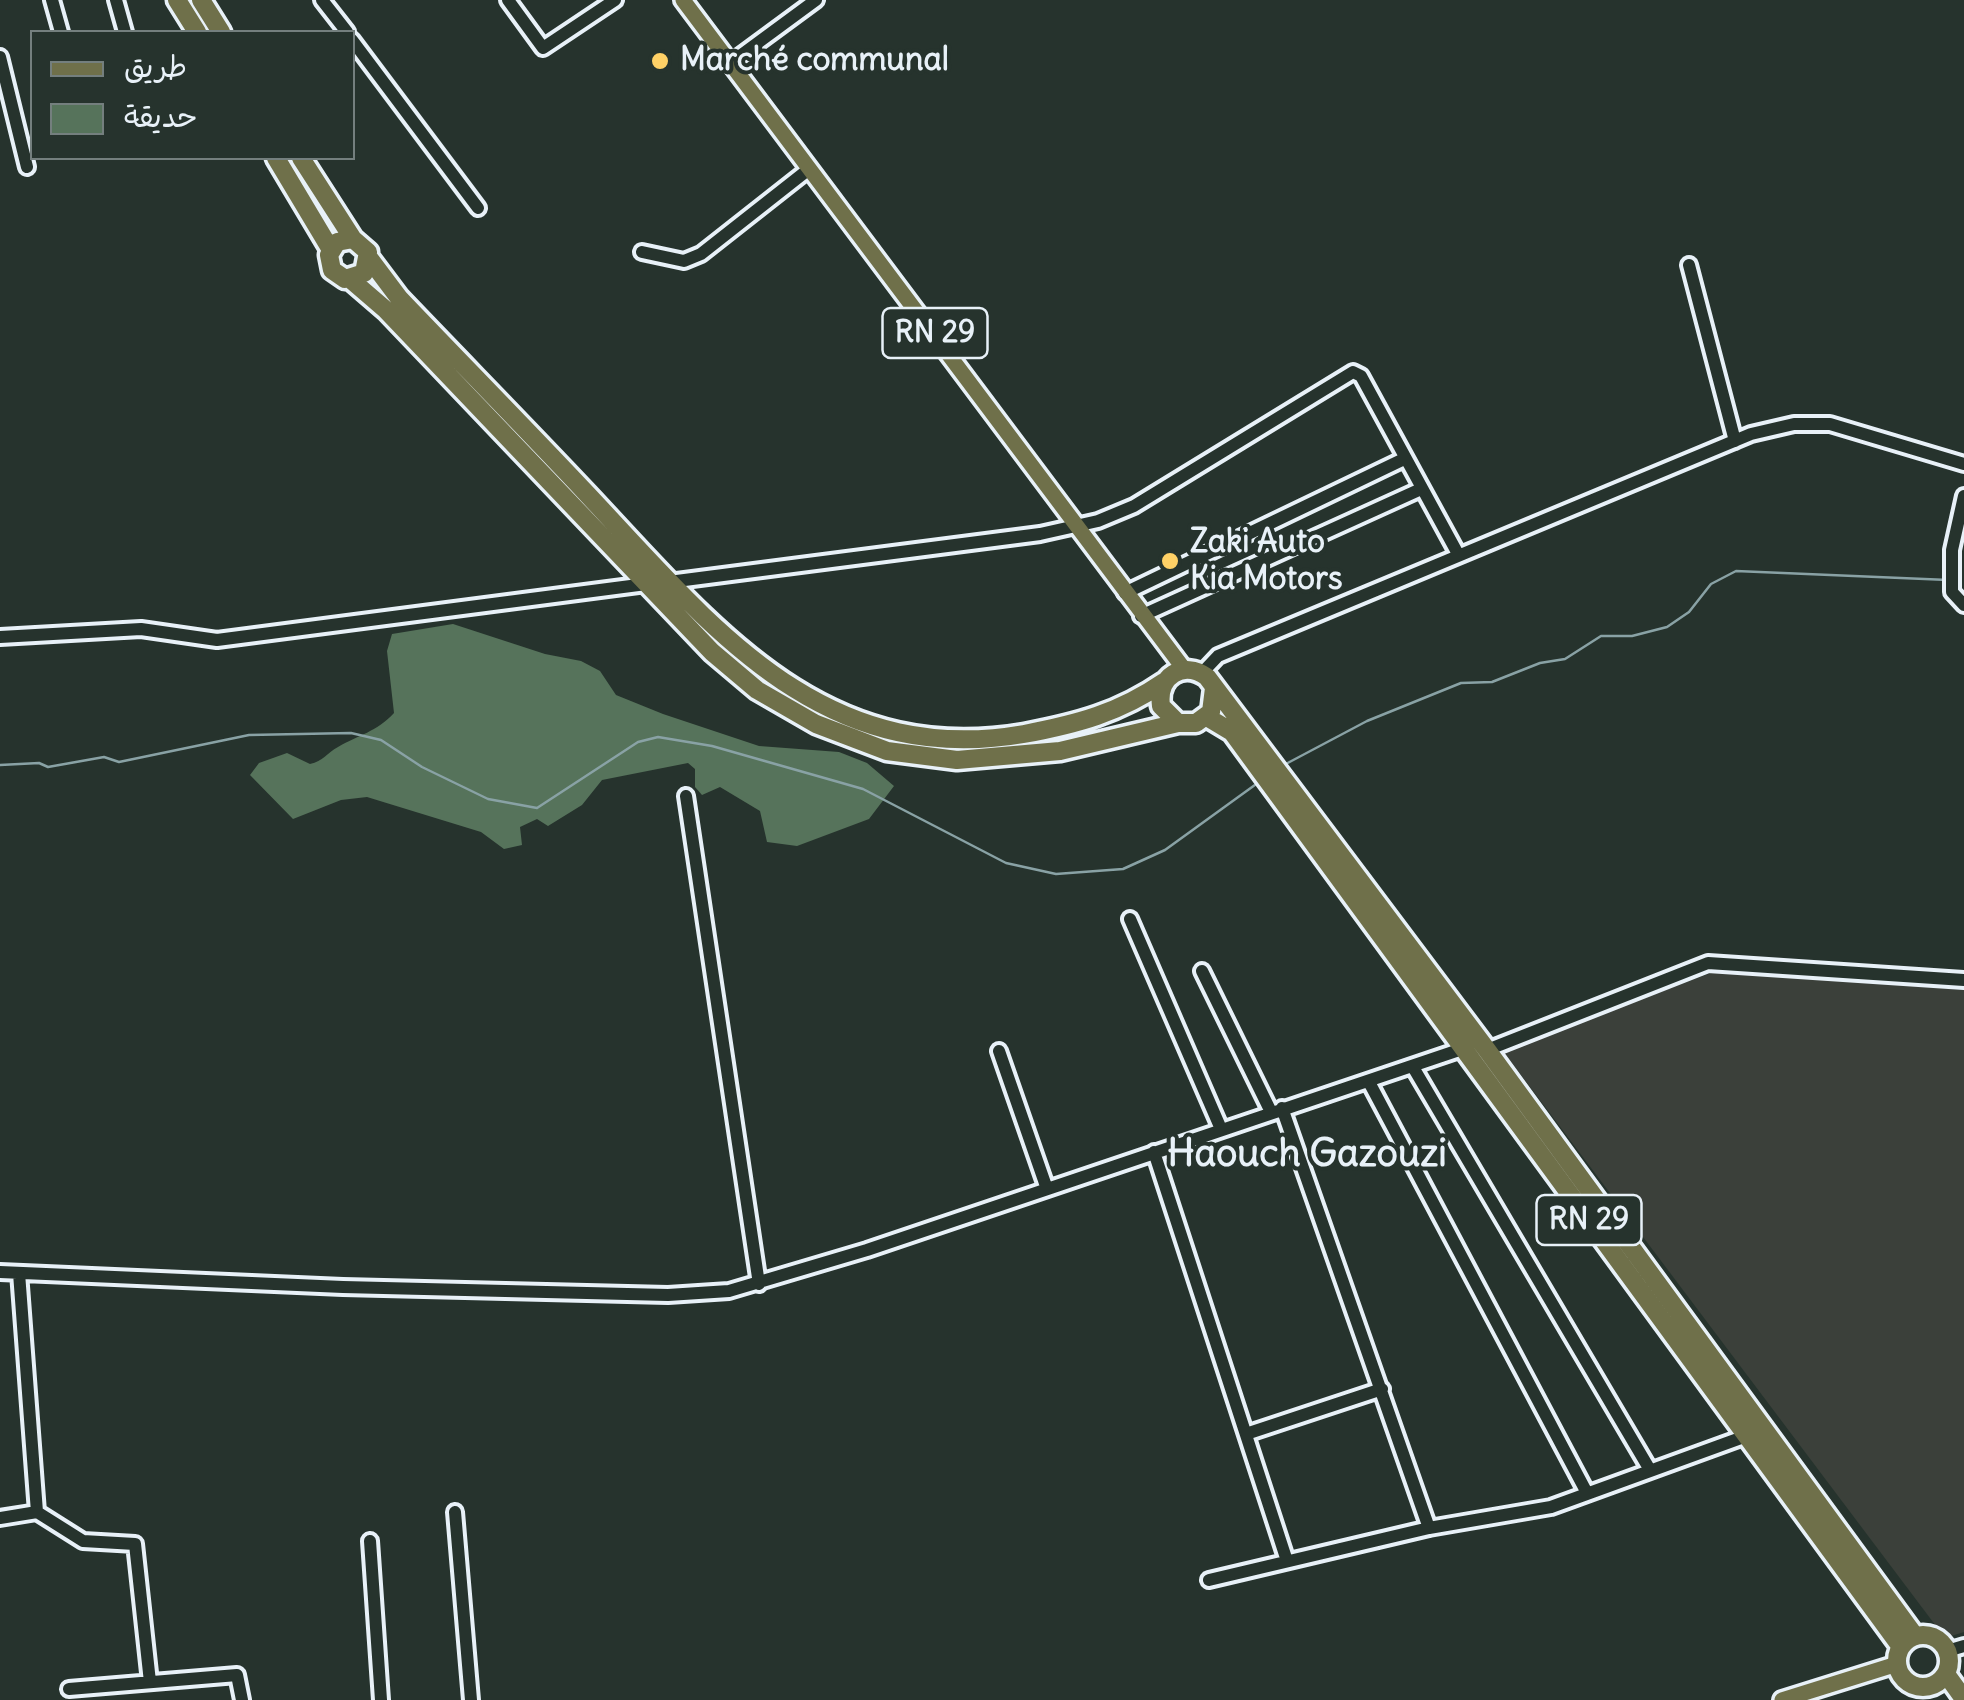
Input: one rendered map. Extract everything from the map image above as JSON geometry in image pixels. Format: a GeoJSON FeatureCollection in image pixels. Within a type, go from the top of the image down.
{"type":"FeatureCollection","features":[{"type":"Feature","properties":{"kind":"highway"},"geometry":{"type":"LineString","coordinates":[[177,0],[197,30]]}},
{"type":"Feature","properties":{"kind":"highway"},"geometry":{"type":"LineString","coordinates":[[201,0],[221,30]]}},
{"type":"Feature","properties":{"kind":"highway"},"geometry":{"type":"LineString","coordinates":[[277,160],[331,250],[332,270],[350,279],[386,310],[712,652],[757,690],[816,724],[886,751],[957,760],[1020,756],[1178,723],[1196,723],[1214,706],[1200,676]]}},
{"type":"Feature","properties":{"kind":"highway"},"geometry":{"type":"LineString","coordinates":[[302,160],[353,239],[366,248],[369,258],[399,298],[715,630],[788,688],[858,720],[919,736],[998,738],[1089,721],[1116,711],[1164,682],[1200,676]]}},
{"type":"Feature","properties":{"kind":"highway"},"geometry":{"type":"LineString","coordinates":[[331,250],[342,240],[353,239]]}},
{"type":"Feature","properties":{"kind":"highway"},"geometry":{"type":"LineString","coordinates":[[350,279],[364,272],[369,258]]}},
{"type":"Feature","properties":{"kind":"highway"},"geometry":{"type":"LineString","coordinates":[[1200,676],[1263,764]]}},
{"type":"Feature","properties":{"kind":"highway"},"geometry":{"type":"LineString","coordinates":[[1164,682],[1161,706],[1178,723]]}},
{"type":"Feature","properties":{"kind":"highway","name":"RN 29"},"geometry":{"type":"LineString","coordinates":[[1207,716],[1226,727],[1281,788],[1462,1049],[1904,1649]]}},
{"type":"Feature","properties":{"kind":"highway"},"geometry":{"type":"LineString","coordinates":[[1281,788],[1487,1050],[1904,1649],[1909,1684],[1941,1686],[1964,1699]]}},
{"type":"Feature","properties":{"kind":"highway"},"geometry":{"type":"LineString","coordinates":[[1904,1649],[1932,1636],[1956,1648],[1941,1686]]}},
{"type":"Feature","properties":{"kind":"main road","name":"RN 29"},"geometry":{"type":"LineString","coordinates":[[683,0],[1142,616],[1200,676]]}},
{"type":"Feature","properties":{"kind":"main road"},"geometry":{"type":"LineString","coordinates":[[1782,1700],[1904,1649]]}},
{"type":"Feature","properties":{"kind":"street"},"geometry":{"type":"LineString","coordinates":[[52,0],[60,30]]}},
{"type":"Feature","properties":{"kind":"street"},"geometry":{"type":"LineString","coordinates":[[116,0],[124,30]]}},
{"type":"Feature","properties":{"kind":"street"},"geometry":{"type":"LineString","coordinates":[[322,0],[345,30]]}},
{"type":"Feature","properties":{"kind":"street"},"geometry":{"type":"LineString","coordinates":[[508,0],[543,48],[615,0]]}},
{"type":"Feature","properties":{"kind":"street"},"geometry":{"type":"LineString","coordinates":[[729,64],[816,0]]}},
{"type":"Feature","properties":{"kind":"street"},"geometry":{"type":"LineString","coordinates":[[355,44],[478,208]]}},
{"type":"Feature","properties":{"kind":"street"},"geometry":{"type":"LineString","coordinates":[[0,57],[28,167]]}},
{"type":"Feature","properties":{"kind":"street"},"geometry":{"type":"LineString","coordinates":[[642,252],[684,260],[702,254],[809,169]]}},
{"type":"Feature","properties":{"kind":"street"},"geometry":{"type":"LineString","coordinates":[[1689,265],[1735,441]]}},
{"type":"Feature","properties":{"kind":"street"},"geometry":{"type":"LineString","coordinates":[[669,582],[1078,527],[1134,506],[1350,373],[1360,376],[1458,554]]}},
{"type":"Feature","properties":{"kind":"street"},"geometry":{"type":"LineString","coordinates":[[1200,676],[1218,656],[1458,554],[1735,441],[1794,424],[1830,424],[1964,464]]}},
{"type":"Feature","properties":{"kind":"street"},"geometry":{"type":"LineString","coordinates":[[1125,593],[1404,459]]}},
{"type":"Feature","properties":{"kind":"street"},"geometry":{"type":"LineString","coordinates":[[1142,616],[1421,489]]}},
{"type":"Feature","properties":{"kind":"street"},"geometry":{"type":"LineString","coordinates":[[1964,496],[1952,550],[1952,592],[1964,605]]}},
{"type":"Feature","properties":{"kind":"street"},"geometry":{"type":"LineString","coordinates":[[0,637],[141,628],[217,640],[646,584]]}},
{"type":"Feature","properties":{"kind":"street"},"geometry":{"type":"LineString","coordinates":[[686,796],[759,1284]]}},
{"type":"Feature","properties":{"kind":"street"},"geometry":{"type":"LineString","coordinates":[[1130,919],[1221,1129]]}},
{"type":"Feature","properties":{"kind":"street"},"geometry":{"type":"LineString","coordinates":[[1487,1050],[1708,963],[1964,980]]}},
{"type":"Feature","properties":{"kind":"street"},"geometry":{"type":"LineString","coordinates":[[1202,971],[1277,1110],[1382,1388],[1428,1528]]}},
{"type":"Feature","properties":{"kind":"street"},"geometry":{"type":"LineString","coordinates":[[0,1272],[668,1295],[729,1291],[1462,1049]]}},
{"type":"Feature","properties":{"kind":"street"},"geometry":{"type":"LineString","coordinates":[[999,1052],[1047,1189]]}},
{"type":"Feature","properties":{"kind":"street"},"geometry":{"type":"LineString","coordinates":[[1413,1067],[1650,1470]]}},
{"type":"Feature","properties":{"kind":"street"},"geometry":{"type":"LineString","coordinates":[[1369,1082],[1587,1494]]}},
{"type":"Feature","properties":{"kind":"street"},"geometry":{"type":"LineString","coordinates":[[1154,1152],[1288,1561]]}},
{"type":"Feature","properties":{"kind":"street"},"geometry":{"type":"LineString","coordinates":[[19,1274],[37,1512]]}},
{"type":"Feature","properties":{"kind":"street"},"geometry":{"type":"LineString","coordinates":[[1246,1434],[1382,1388]]}},
{"type":"Feature","properties":{"kind":"street"},"geometry":{"type":"LineString","coordinates":[[1208,1580],[1428,1528],[1551,1507],[1749,1435]]}},
{"type":"Feature","properties":{"kind":"street"},"geometry":{"type":"LineString","coordinates":[[0,1518],[37,1512],[83,1541],[135,1544],[150,1682]]}},
{"type":"Feature","properties":{"kind":"street"},"geometry":{"type":"LineString","coordinates":[[455,1512],[470,1700]]}},
{"type":"Feature","properties":{"kind":"street"},"geometry":{"type":"LineString","coordinates":[[370,1541],[381,1700]]}},
{"type":"Feature","properties":{"kind":"street"},"geometry":{"type":"LineString","coordinates":[[69,1689],[237,1675],[242,1700]]}},
{"type":"Feature","properties":{"kind":"shaded area"},"geometry":{"type":"Polygon","coordinates":[[[1719,970],[1964,990],[1964,1632],[1945,1638],[1503,1051],[1719,970]]]}},
{"type":"Feature","properties":{"kind":"green space"},"geometry":{"type":"Polygon","coordinates":[[[453,624],[545,654],[581,661],[600,671],[616,695],[759,746],[839,752],[867,763],[894,786],[869,819],[797,846],[767,842],[760,811],[720,787],[702,795],[695,787],[695,769],[688,763],[602,780],[582,805],[548,826],[537,819],[520,827],[522,845],[504,849],[481,832],[367,797],[341,800],[293,819],[250,775],[259,763],[287,753],[314,763],[381,725],[394,713],[387,651],[392,634],[453,624]]]}},
{"type":"Feature","properties":{"kind":"waterway"},"geometry":{"type":"LineString","coordinates":[[1282,766],[1367,721],[1461,683],[1492,682],[1540,663],[1565,659],[1601,636],[1632,636],[1667,627],[1689,612],[1711,584],[1736,571],[1948,580]]}},
{"type":"Feature","properties":{"kind":"waterway"},"geometry":{"type":"LineString","coordinates":[[0,765],[39,763],[48,767],[104,757],[119,762],[249,735],[351,733],[381,740],[422,767],[488,799],[537,808],[638,742],[658,737],[712,746],[863,789],[1006,863],[1056,874],[1123,869],[1165,850],[1259,782]]}},
{"type":"Feature","properties":{"kind":"place","name":"Marché communal"},"geometry":{"type":"Point","coordinates":[660,61]}},
{"type":"Feature","properties":{"kind":"place","name":"Zaki Auto Kia Motors"},"geometry":{"type":"Point","coordinates":[1170,561]}},
{"type":"Feature","properties":{"kind":"district","name":"Haouch Gazouzi"},"geometry":{"type":"Point","coordinates":[1307,1155]}}]}
